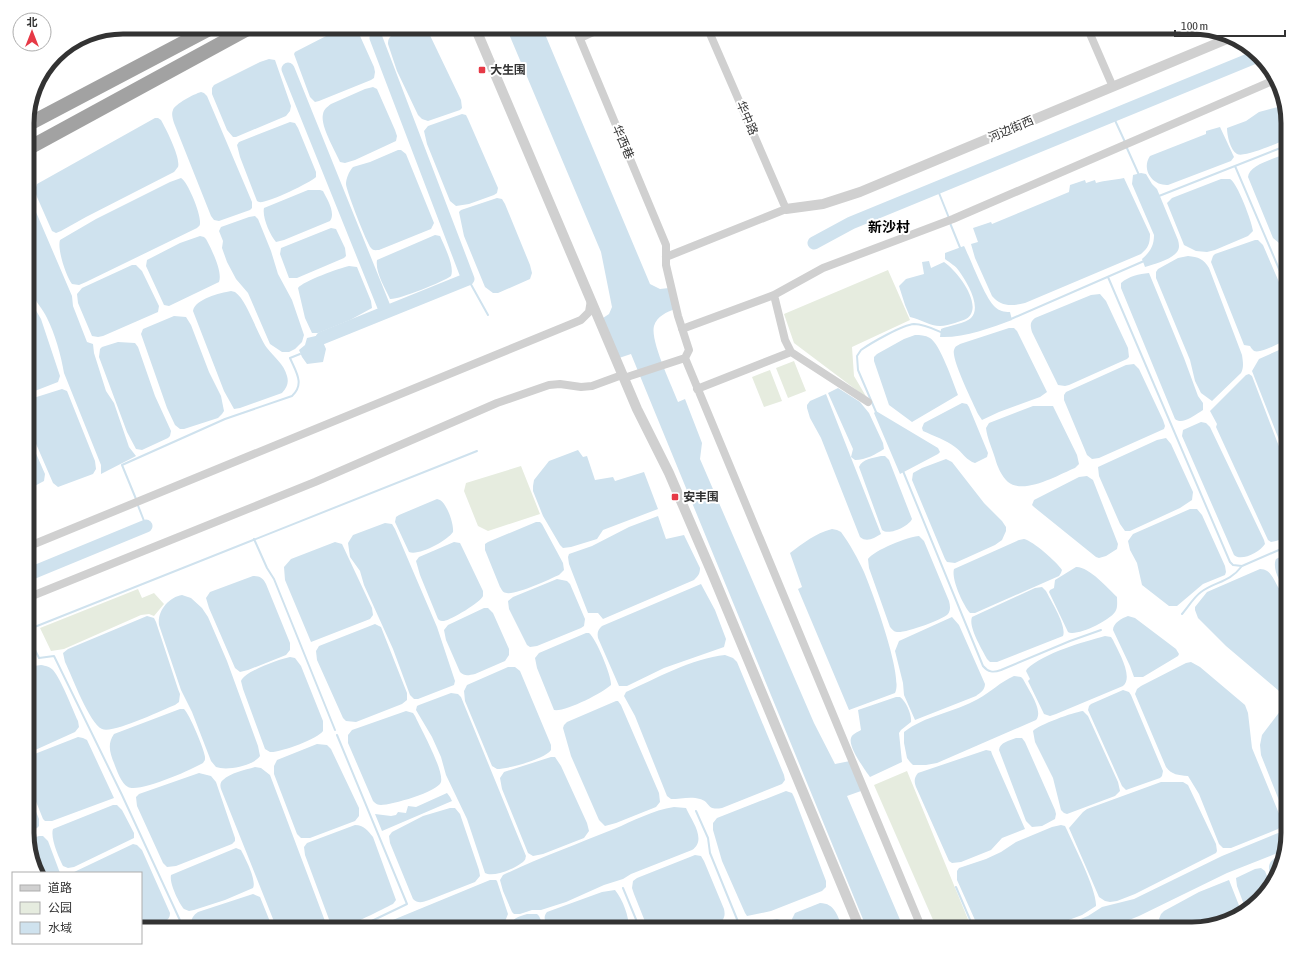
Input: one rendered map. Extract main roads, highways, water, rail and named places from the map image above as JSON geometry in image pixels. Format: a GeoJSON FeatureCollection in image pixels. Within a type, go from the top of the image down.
{"type":"FeatureCollection","features":[{"type":"Feature","properties":{"kind":"highway"},"geometry":{"type":"LineString","coordinates":[[34,121],[200,34]]}},
{"type":"Feature","properties":{"kind":"highway"},"geometry":{"type":"LineString","coordinates":[[34,145],[238,34]]}},
{"type":"Feature","properties":{"kind":"water"},"geometry":{"type":"Polygon","coordinates":[[[330,34],[359,34],[374,67],[374,78],[315,102],[310,97],[294,54],[295,52],[330,34]]]}},
{"type":"Feature","properties":{"kind":"water"},"geometry":{"type":"Polygon","coordinates":[[[429,34],[461,100],[462,108],[460,110],[428,121],[422,119],[418,115],[397,71],[388,44],[391,35],[429,34]]]}},
{"type":"Feature","properties":{"kind":"water"},"geometry":{"type":"Polygon","coordinates":[[[509,34],[545,34],[650,284],[660,289],[669,288],[675,309],[660,317],[654,326],[655,342],[662,364],[678,402],[685,399],[702,443],[700,459],[814,723],[835,764],[850,761],[861,791],[847,796],[901,922],[864,922],[631,354],[616,359],[600,320],[609,314],[612,307],[601,252],[509,34]]]}},
{"type":"Feature","properties":{"kind":"water"},"geometry":{"type":"Polygon","coordinates":[[[269,59],[275,60],[291,106],[290,111],[286,116],[233,137],[227,130],[212,94],[212,88],[214,85],[269,59]]]}},
{"type":"Feature","properties":{"kind":"water"},"geometry":{"type":"Polygon","coordinates":[[[373,87],[377,89],[395,130],[397,136],[396,141],[355,160],[345,163],[340,162],[328,138],[323,119],[324,111],[331,104],[373,87]]]}},
{"type":"Feature","properties":{"kind":"water"},"geometry":{"type":"Polygon","coordinates":[[[201,92],[207,96],[252,202],[252,208],[250,210],[219,221],[214,220],[211,216],[172,116],[173,110],[177,105],[201,92]]]}},
{"type":"Feature","properties":{"kind":"water"},"geometry":{"type":"Polygon","coordinates":[[[1278,100],[1280,111],[1281,142],[1247,154],[1237,154],[1232,149],[1229,142],[1227,128],[1246,121],[1259,112],[1278,107],[1276,101],[1278,100]]]}},
{"type":"Feature","properties":{"kind":"water"},"geometry":{"type":"Polygon","coordinates":[[[462,114],[466,115],[468,119],[498,188],[497,193],[494,195],[469,204],[456,206],[450,201],[427,144],[424,131],[428,126],[462,114]]]}},
{"type":"Feature","properties":{"kind":"water"},"geometry":{"type":"Polygon","coordinates":[[[155,118],[161,120],[175,151],[178,167],[174,172],[61,231],[56,233],[52,231],[35,191],[37,184],[155,118]]]}},
{"type":"Feature","properties":{"kind":"water"},"geometry":{"type":"Polygon","coordinates":[[[290,122],[295,123],[298,128],[316,172],[316,177],[306,184],[270,200],[259,202],[257,201],[240,157],[237,145],[239,142],[290,122]]]}},
{"type":"Feature","properties":{"kind":"water"},"geometry":{"type":"Polygon","coordinates":[[[1220,127],[1234,157],[1231,161],[1168,185],[1157,183],[1150,176],[1147,166],[1150,156],[1206,134],[1206,131],[1220,127]]]}},
{"type":"Feature","properties":{"kind":"water"},"geometry":{"type":"Polygon","coordinates":[[[401,150],[406,154],[434,223],[431,229],[379,250],[374,250],[369,244],[357,217],[346,184],[349,173],[353,167],[370,162],[401,150]]]}},
{"type":"Feature","properties":{"kind":"water"},"geometry":{"type":"Polygon","coordinates":[[[1281,155],[1281,243],[1279,243],[1273,238],[1248,177],[1253,168],[1281,155]]]}},
{"type":"Feature","properties":{"kind":"water"},"geometry":{"type":"Polygon","coordinates":[[[1141,173],[1146,174],[1157,189],[1178,240],[1179,246],[1177,252],[1171,257],[1145,267],[1142,259],[1151,248],[1154,235],[1132,184],[1133,175],[1141,173]]]}},
{"type":"Feature","properties":{"kind":"water"},"geometry":{"type":"Polygon","coordinates":[[[181,178],[187,185],[196,206],[200,219],[200,224],[197,228],[86,282],[79,285],[72,284],[67,275],[63,262],[59,244],[60,240],[96,219],[181,178]]]}},
{"type":"Feature","properties":{"kind":"water"},"geometry":{"type":"Polygon","coordinates":[[[1124,178],[1150,234],[1148,246],[1141,254],[1025,303],[1007,305],[995,300],[975,258],[971,244],[978,242],[973,228],[991,222],[992,224],[1069,192],[1070,185],[1085,180],[1086,183],[1095,180],[1096,183],[1124,178]]]}},
{"type":"Feature","properties":{"kind":"water"},"geometry":{"type":"Polygon","coordinates":[[[1221,179],[1230,179],[1233,182],[1247,211],[1253,231],[1248,236],[1215,250],[1207,252],[1196,251],[1184,245],[1167,203],[1172,198],[1221,179]]]}},
{"type":"Feature","properties":{"kind":"water"},"geometry":{"type":"Polygon","coordinates":[[[308,190],[323,191],[329,202],[332,218],[330,221],[276,242],[267,226],[264,216],[264,208],[308,190]]]}},
{"type":"Feature","properties":{"kind":"water"},"geometry":{"type":"Polygon","coordinates":[[[497,198],[502,199],[505,204],[532,273],[530,279],[498,293],[493,293],[485,287],[464,236],[459,212],[497,198]]]}},
{"type":"Feature","properties":{"kind":"water"},"geometry":{"type":"Polygon","coordinates":[[[34,207],[72,296],[73,306],[87,342],[93,344],[94,353],[106,391],[114,403],[129,447],[136,456],[101,474],[101,465],[64,373],[53,331],[34,296],[34,207]]]}},
{"type":"Feature","properties":{"kind":"water"},"geometry":{"type":"Polygon","coordinates":[[[255,216],[258,219],[271,251],[278,274],[292,300],[304,335],[302,342],[295,349],[289,352],[282,352],[270,344],[248,293],[236,279],[227,262],[222,248],[223,241],[219,231],[221,227],[255,216]]]}},
{"type":"Feature","properties":{"kind":"water"},"geometry":{"type":"Polygon","coordinates":[[[331,228],[336,229],[345,248],[346,256],[297,278],[289,278],[280,254],[281,248],[331,228]]]}},
{"type":"Feature","properties":{"kind":"water"},"geometry":{"type":"Polygon","coordinates":[[[435,235],[440,236],[446,250],[452,267],[451,276],[402,297],[390,299],[377,270],[377,260],[435,235]]]}},
{"type":"Feature","properties":{"kind":"water"},"geometry":{"type":"Polygon","coordinates":[[[200,236],[206,239],[218,266],[220,278],[219,282],[169,306],[164,305],[146,266],[147,260],[180,243],[200,236]]]}},
{"type":"Feature","properties":{"kind":"water"},"geometry":{"type":"Polygon","coordinates":[[[1255,240],[1258,240],[1263,245],[1281,287],[1281,342],[1261,351],[1254,351],[1250,346],[1244,345],[1211,262],[1215,254],[1255,240]]]}},
{"type":"Feature","properties":{"kind":"water"},"geometry":{"type":"Polygon","coordinates":[[[964,246],[987,296],[995,307],[1010,312],[1012,320],[968,334],[940,337],[941,329],[969,320],[974,313],[974,301],[966,281],[958,269],[945,259],[945,253],[964,246]]]}},
{"type":"Feature","properties":{"kind":"water"},"geometry":{"type":"Polygon","coordinates":[[[1188,256],[1200,259],[1205,262],[1209,268],[1242,355],[1243,367],[1241,373],[1212,401],[1201,393],[1195,381],[1190,360],[1156,278],[1156,272],[1158,269],[1178,258],[1188,256]]]}},
{"type":"Feature","properties":{"kind":"water"},"geometry":{"type":"Polygon","coordinates":[[[929,261],[931,268],[944,262],[954,271],[965,285],[972,301],[973,308],[968,318],[955,323],[940,326],[932,325],[910,317],[899,286],[906,279],[924,274],[922,262],[929,261]]]}},
{"type":"Feature","properties":{"kind":"water"},"geometry":{"type":"Polygon","coordinates":[[[132,265],[136,265],[142,271],[159,306],[158,312],[103,336],[92,336],[78,303],[77,294],[82,288],[132,265]]]}},
{"type":"Feature","properties":{"kind":"water"},"geometry":{"type":"Polygon","coordinates":[[[349,266],[357,267],[371,301],[372,308],[350,320],[318,333],[312,333],[305,318],[298,288],[314,278],[349,266]]]}},
{"type":"Feature","properties":{"kind":"water"},"geometry":{"type":"Polygon","coordinates":[[[1149,273],[1198,396],[1203,403],[1203,410],[1191,418],[1181,421],[1175,419],[1121,288],[1121,283],[1127,279],[1149,273]]]}},
{"type":"Feature","properties":{"kind":"water"},"geometry":{"type":"Polygon","coordinates":[[[231,291],[235,292],[244,302],[263,342],[284,368],[288,381],[282,393],[234,409],[224,391],[193,311],[198,303],[203,300],[231,291]]]}},
{"type":"Feature","properties":{"kind":"water"},"geometry":{"type":"Polygon","coordinates":[[[1100,294],[1106,301],[1128,348],[1129,357],[1069,385],[1058,385],[1032,332],[1031,322],[1035,318],[1091,295],[1100,294]]]}},
{"type":"Feature","properties":{"kind":"water"},"geometry":{"type":"Polygon","coordinates":[[[34,307],[41,319],[60,376],[58,382],[34,391],[34,307]]]}},
{"type":"Feature","properties":{"kind":"water"},"geometry":{"type":"Polygon","coordinates":[[[174,316],[186,317],[191,325],[209,372],[221,396],[224,411],[218,418],[184,429],[180,429],[175,425],[167,408],[141,334],[143,329],[174,316]]]}},
{"type":"Feature","properties":{"kind":"water"},"geometry":{"type":"Polygon","coordinates":[[[1009,328],[1014,328],[1017,331],[1047,392],[1040,397],[982,420],[967,391],[959,371],[954,350],[960,344],[1009,328]]]}},
{"type":"Feature","properties":{"kind":"water"},"geometry":{"type":"Polygon","coordinates":[[[320,335],[326,349],[323,362],[307,364],[299,350],[305,345],[307,338],[320,335]]]}},
{"type":"Feature","properties":{"kind":"water"},"geometry":{"type":"Polygon","coordinates":[[[915,335],[926,336],[934,342],[946,364],[958,395],[912,422],[889,405],[874,357],[904,339],[915,335]]]}},
{"type":"Feature","properties":{"kind":"water"},"geometry":{"type":"Polygon","coordinates":[[[118,342],[135,343],[138,347],[155,396],[171,431],[168,438],[142,450],[136,449],[127,432],[99,357],[100,349],[102,347],[118,342]]]}},
{"type":"Feature","properties":{"kind":"water"},"geometry":{"type":"Polygon","coordinates":[[[1281,349],[1281,445],[1252,371],[1259,359],[1281,349]]]}},
{"type":"Feature","properties":{"kind":"water"},"geometry":{"type":"Polygon","coordinates":[[[1134,364],[1139,369],[1163,420],[1165,426],[1164,429],[1099,458],[1092,459],[1087,455],[1064,400],[1064,395],[1066,392],[1126,365],[1134,364]]]}},
{"type":"Feature","properties":{"kind":"water"},"geometry":{"type":"Polygon","coordinates":[[[1249,374],[1252,376],[1281,452],[1281,539],[1271,542],[1268,540],[1210,411],[1246,375],[1249,374]]]}},
{"type":"Feature","properties":{"kind":"water"},"geometry":{"type":"Polygon","coordinates":[[[838,388],[860,402],[869,413],[883,443],[884,449],[863,459],[855,460],[851,457],[853,449],[828,393],[838,388]]]}},
{"type":"Feature","properties":{"kind":"water"},"geometry":{"type":"Polygon","coordinates":[[[62,389],[67,391],[95,461],[96,469],[93,474],[58,487],[53,483],[34,439],[34,398],[62,389]]]}},
{"type":"Feature","properties":{"kind":"water"},"geometry":{"type":"Polygon","coordinates":[[[826,394],[881,534],[868,540],[860,537],[821,438],[810,418],[807,408],[810,401],[826,394]]]}},
{"type":"Feature","properties":{"kind":"water"},"geometry":{"type":"Polygon","coordinates":[[[962,403],[967,404],[969,407],[988,453],[987,457],[975,463],[969,460],[958,449],[940,438],[923,431],[922,428],[924,423],[962,403]]]}},
{"type":"Feature","properties":{"kind":"water"},"geometry":{"type":"Polygon","coordinates":[[[1033,406],[1053,406],[1077,455],[1079,464],[1075,468],[1051,479],[1032,485],[1015,485],[1008,482],[1000,471],[988,439],[986,428],[989,423],[1033,406]]]}},
{"type":"Feature","properties":{"kind":"water"},"geometry":{"type":"Polygon","coordinates":[[[876,411],[938,448],[940,452],[900,474],[874,413],[876,411]]]}},
{"type":"Feature","properties":{"kind":"water"},"geometry":{"type":"Polygon","coordinates":[[[1201,422],[1206,423],[1210,427],[1264,540],[1265,544],[1263,547],[1246,557],[1237,557],[1234,555],[1182,436],[1183,430],[1201,422]]]}},
{"type":"Feature","properties":{"kind":"water"},"geometry":{"type":"Polygon","coordinates":[[[1166,438],[1171,444],[1193,492],[1192,500],[1180,508],[1130,531],[1125,531],[1120,524],[1099,476],[1098,467],[1157,440],[1166,438]]]}},
{"type":"Feature","properties":{"kind":"water"},"geometry":{"type":"Polygon","coordinates":[[[34,449],[45,474],[44,481],[34,486],[34,449]]]}},
{"type":"Feature","properties":{"kind":"water"},"geometry":{"type":"Polygon","coordinates":[[[578,450],[583,457],[587,456],[595,480],[613,477],[615,481],[644,472],[658,509],[603,530],[597,539],[563,548],[543,516],[533,491],[533,486],[534,480],[549,461],[578,450]]]}},
{"type":"Feature","properties":{"kind":"water"},"geometry":{"type":"Polygon","coordinates":[[[885,456],[889,460],[912,519],[907,525],[889,532],[882,530],[859,467],[860,464],[871,458],[885,456]]]}},
{"type":"Feature","properties":{"kind":"water"},"geometry":{"type":"Polygon","coordinates":[[[946,459],[952,462],[984,503],[1006,527],[1002,540],[995,545],[955,563],[947,562],[945,559],[912,480],[913,473],[946,459]]]}},
{"type":"Feature","properties":{"kind":"water"},"geometry":{"type":"Polygon","coordinates":[[[1087,476],[1093,480],[1118,544],[1117,549],[1106,556],[1099,558],[1032,505],[1034,500],[1079,477],[1087,476]]]}},
{"type":"Feature","properties":{"kind":"water"},"geometry":{"type":"Polygon","coordinates":[[[437,499],[443,502],[450,514],[453,532],[450,536],[426,550],[414,553],[409,552],[395,522],[396,517],[437,499]]]}},
{"type":"Feature","properties":{"kind":"water"},"geometry":{"type":"Polygon","coordinates":[[[1190,509],[1197,509],[1202,515],[1225,566],[1226,572],[1225,575],[1203,584],[1177,606],[1169,606],[1142,585],[1137,563],[1130,550],[1128,541],[1133,534],[1190,509]]]}},
{"type":"Feature","properties":{"kind":"water"},"geometry":{"type":"Polygon","coordinates":[[[658,516],[666,539],[684,535],[700,568],[698,576],[694,580],[603,619],[598,613],[588,613],[569,564],[569,554],[592,546],[629,527],[658,516]]]}},
{"type":"Feature","properties":{"kind":"water"},"geometry":{"type":"Polygon","coordinates":[[[536,522],[540,522],[542,524],[563,563],[564,570],[559,575],[518,592],[504,592],[500,587],[485,550],[485,544],[536,522]]]}},
{"type":"Feature","properties":{"kind":"water"},"geometry":{"type":"Polygon","coordinates":[[[385,523],[392,524],[395,529],[437,627],[455,681],[454,685],[418,699],[414,699],[410,695],[393,649],[364,585],[360,571],[350,557],[348,543],[353,535],[385,523]]]}},
{"type":"Feature","properties":{"kind":"water"},"geometry":{"type":"Polygon","coordinates":[[[832,529],[841,532],[848,541],[864,572],[886,634],[897,684],[895,693],[849,710],[798,589],[802,587],[790,553],[815,536],[832,529]]]}},
{"type":"Feature","properties":{"kind":"water"},"geometry":{"type":"Polygon","coordinates":[[[919,536],[924,541],[949,601],[950,611],[944,617],[932,623],[902,632],[896,632],[890,627],[869,568],[868,559],[892,544],[908,538],[919,536]]]}},
{"type":"Feature","properties":{"kind":"water"},"geometry":{"type":"Polygon","coordinates":[[[1024,539],[1039,548],[1055,562],[1062,570],[1059,576],[975,613],[970,613],[958,592],[954,579],[954,569],[1024,539]]]}},
{"type":"Feature","properties":{"kind":"water"},"geometry":{"type":"Polygon","coordinates":[[[335,542],[342,544],[372,608],[373,615],[370,619],[311,642],[285,580],[284,567],[291,559],[335,542]]]}},
{"type":"Feature","properties":{"kind":"water"},"geometry":{"type":"Polygon","coordinates":[[[454,542],[460,543],[483,591],[483,596],[477,602],[453,618],[441,621],[438,619],[420,575],[416,561],[419,557],[454,542]]]}},
{"type":"Feature","properties":{"kind":"water"},"geometry":{"type":"Polygon","coordinates":[[[1281,556],[1281,582],[1276,571],[1276,559],[1281,556]]]}},
{"type":"Feature","properties":{"kind":"water"},"geometry":{"type":"Polygon","coordinates":[[[1076,567],[1086,570],[1092,574],[1117,597],[1117,609],[1112,616],[1100,624],[1072,633],[1068,632],[1049,592],[1054,588],[1055,580],[1076,567]]]}},
{"type":"Feature","properties":{"kind":"water"},"geometry":{"type":"Polygon","coordinates":[[[1260,569],[1267,571],[1272,576],[1281,591],[1281,691],[1226,646],[1198,618],[1195,607],[1207,592],[1260,569]]]}},
{"type":"Feature","properties":{"kind":"water"},"geometry":{"type":"Polygon","coordinates":[[[253,576],[258,576],[264,580],[266,584],[290,643],[290,650],[286,655],[240,672],[235,668],[206,598],[210,592],[253,576]]]}},
{"type":"Feature","properties":{"kind":"water"},"geometry":{"type":"Polygon","coordinates":[[[557,579],[567,581],[570,584],[585,619],[584,626],[537,646],[530,647],[527,645],[509,609],[508,601],[513,597],[557,579]]]}},
{"type":"Feature","properties":{"kind":"water"},"geometry":{"type":"Polygon","coordinates":[[[701,584],[715,610],[726,639],[724,647],[664,668],[627,686],[619,686],[598,638],[598,633],[602,626],[701,584]]]}},
{"type":"Feature","properties":{"kind":"water"},"geometry":{"type":"Polygon","coordinates":[[[1042,587],[1046,591],[1061,620],[1064,632],[1063,636],[997,662],[990,662],[979,644],[974,632],[971,621],[972,617],[1035,588],[1042,587]]]}},
{"type":"Feature","properties":{"kind":"water"},"geometry":{"type":"Polygon","coordinates":[[[182,595],[191,598],[202,608],[208,617],[227,661],[258,746],[260,756],[257,760],[246,765],[233,768],[216,767],[211,761],[192,712],[181,690],[159,625],[159,620],[162,610],[168,602],[177,596],[182,595]]]}},
{"type":"Feature","properties":{"kind":"water"},"geometry":{"type":"Polygon","coordinates":[[[484,608],[488,608],[493,613],[509,649],[509,655],[505,661],[475,674],[465,675],[460,672],[446,640],[444,630],[448,625],[484,608]]]}},
{"type":"Feature","properties":{"kind":"water"},"geometry":{"type":"Polygon","coordinates":[[[147,616],[154,618],[156,622],[180,694],[179,702],[127,725],[108,730],[102,729],[97,725],[86,709],[65,662],[63,653],[68,649],[147,616]]]}},
{"type":"Feature","properties":{"kind":"water"},"geometry":{"type":"Polygon","coordinates":[[[1128,616],[1135,618],[1176,649],[1179,654],[1178,656],[1143,677],[1134,677],[1113,630],[1116,623],[1128,616]]]}},
{"type":"Feature","properties":{"kind":"water"},"geometry":{"type":"Polygon","coordinates":[[[952,617],[959,625],[985,684],[984,688],[976,696],[915,720],[904,695],[903,683],[895,651],[899,641],[952,617]]]}},
{"type":"Feature","properties":{"kind":"water"},"geometry":{"type":"Polygon","coordinates":[[[375,624],[381,627],[407,693],[407,700],[402,704],[356,722],[346,721],[343,718],[317,660],[316,651],[319,646],[375,624]]]}},
{"type":"Feature","properties":{"kind":"water"},"geometry":{"type":"Polygon","coordinates":[[[589,633],[596,642],[609,674],[611,685],[592,697],[575,705],[560,710],[554,710],[537,668],[535,658],[539,653],[589,633]]]}},
{"type":"Feature","properties":{"kind":"water"},"geometry":{"type":"Polygon","coordinates":[[[1105,636],[1111,637],[1124,664],[1127,677],[1123,686],[1056,714],[1050,716],[1044,714],[1028,681],[1030,679],[1026,671],[1027,669],[1034,663],[1053,653],[1105,636]]]}},
{"type":"Feature","properties":{"kind":"water"},"geometry":{"type":"Polygon","coordinates":[[[725,655],[733,658],[737,662],[785,780],[782,784],[717,809],[697,798],[671,799],[667,796],[635,716],[624,696],[626,692],[674,670],[700,660],[725,655]]]}},
{"type":"Feature","properties":{"kind":"water"},"geometry":{"type":"Polygon","coordinates":[[[290,657],[295,658],[301,666],[323,721],[323,731],[314,738],[298,745],[275,752],[270,752],[265,749],[241,681],[249,673],[271,663],[290,657]]]}},
{"type":"Feature","properties":{"kind":"water"},"geometry":{"type":"Polygon","coordinates":[[[1191,662],[1200,667],[1245,705],[1248,713],[1252,748],[1281,819],[1281,826],[1278,829],[1231,848],[1223,848],[1219,844],[1199,794],[1188,776],[1173,773],[1166,767],[1135,694],[1137,689],[1141,686],[1186,663],[1191,662]]]}},
{"type":"Feature","properties":{"kind":"water"},"geometry":{"type":"Polygon","coordinates":[[[34,666],[47,666],[56,674],[70,702],[79,727],[75,732],[34,751],[34,666]]]}},
{"type":"Feature","properties":{"kind":"water"},"geometry":{"type":"Polygon","coordinates":[[[508,667],[515,667],[520,671],[551,745],[551,750],[542,757],[534,760],[497,769],[492,766],[465,701],[464,691],[467,685],[508,667]]]}},
{"type":"Feature","properties":{"kind":"water"},"geometry":{"type":"Polygon","coordinates":[[[1014,676],[1021,677],[1023,679],[1037,706],[1038,716],[1036,720],[937,763],[913,765],[910,762],[907,758],[904,743],[904,732],[921,722],[978,699],[1014,676]]]}},
{"type":"Feature","properties":{"kind":"water"},"geometry":{"type":"Polygon","coordinates":[[[1123,690],[1129,692],[1131,695],[1163,771],[1160,778],[1126,790],[1122,786],[1088,710],[1091,704],[1123,690]]]}},
{"type":"Feature","properties":{"kind":"water"},"geometry":{"type":"Polygon","coordinates":[[[451,693],[458,694],[461,697],[526,856],[525,860],[521,864],[499,873],[485,873],[467,819],[446,775],[441,757],[432,737],[416,710],[417,706],[419,705],[451,693]]]}},
{"type":"Feature","properties":{"kind":"water"},"geometry":{"type":"Polygon","coordinates":[[[900,697],[904,702],[910,712],[911,719],[911,722],[899,733],[902,762],[870,777],[852,747],[851,742],[853,735],[861,730],[858,710],[900,697]]]}},
{"type":"Feature","properties":{"kind":"water"},"geometry":{"type":"Polygon","coordinates":[[[618,701],[621,705],[659,793],[660,802],[656,807],[605,826],[599,820],[571,756],[563,728],[567,722],[618,701]]]}},
{"type":"Feature","properties":{"kind":"water"},"geometry":{"type":"Polygon","coordinates":[[[180,709],[184,709],[193,724],[200,740],[205,761],[188,771],[165,780],[143,787],[128,787],[123,783],[111,756],[110,741],[114,734],[180,709]]]}},
{"type":"Feature","properties":{"kind":"water"},"geometry":{"type":"Polygon","coordinates":[[[1281,710],[1281,805],[1261,755],[1260,745],[1262,735],[1281,710]]]}},
{"type":"Feature","properties":{"kind":"water"},"geometry":{"type":"Polygon","coordinates":[[[406,711],[413,713],[427,739],[439,768],[441,782],[432,790],[423,794],[404,800],[378,805],[373,801],[348,743],[348,735],[352,730],[406,711]]]}},
{"type":"Feature","properties":{"kind":"water"},"geometry":{"type":"Polygon","coordinates":[[[1083,711],[1088,716],[1118,782],[1120,791],[1115,796],[1067,814],[1061,810],[1053,778],[1035,742],[1033,731],[1036,728],[1056,719],[1083,711]]]}},
{"type":"Feature","properties":{"kind":"water"},"geometry":{"type":"Polygon","coordinates":[[[78,737],[87,740],[114,798],[52,821],[45,821],[34,796],[34,754],[78,737]]]}},
{"type":"Feature","properties":{"kind":"water"},"geometry":{"type":"Polygon","coordinates":[[[1016,738],[1022,738],[1025,742],[1055,810],[1055,819],[1042,826],[1032,827],[1026,821],[999,750],[1003,743],[1016,738]]]}},
{"type":"Feature","properties":{"kind":"water"},"geometry":{"type":"Polygon","coordinates":[[[317,744],[327,745],[331,749],[359,808],[359,816],[355,821],[310,838],[301,838],[297,834],[274,774],[274,766],[277,760],[317,744]]]}},
{"type":"Feature","properties":{"kind":"water"},"geometry":{"type":"Polygon","coordinates":[[[986,750],[991,751],[1025,829],[1002,838],[991,850],[961,862],[952,863],[949,861],[916,787],[915,778],[918,773],[986,750]]]}},
{"type":"Feature","properties":{"kind":"water"},"geometry":{"type":"Polygon","coordinates":[[[555,757],[561,766],[587,823],[589,831],[584,838],[543,854],[533,856],[528,853],[502,789],[500,778],[504,772],[555,757]]]}},
{"type":"Feature","properties":{"kind":"water"},"geometry":{"type":"Polygon","coordinates":[[[255,767],[261,768],[270,775],[325,922],[274,922],[220,787],[222,781],[230,775],[255,767]]]}},
{"type":"Feature","properties":{"kind":"water"},"geometry":{"type":"Polygon","coordinates":[[[199,773],[211,776],[216,782],[235,841],[232,844],[176,866],[167,867],[163,863],[137,806],[136,797],[139,794],[199,773]]]}},
{"type":"Feature","properties":{"kind":"water"},"geometry":{"type":"Polygon","coordinates":[[[1161,782],[1183,782],[1188,785],[1216,844],[1217,851],[1216,853],[1135,894],[1117,901],[1105,901],[1099,897],[1069,828],[1087,809],[1161,782]]]}},
{"type":"Feature","properties":{"kind":"water"},"geometry":{"type":"Polygon","coordinates":[[[786,791],[792,793],[794,797],[826,881],[826,887],[822,891],[771,911],[747,916],[722,861],[713,830],[713,823],[717,818],[786,791]]]}},
{"type":"Feature","properties":{"kind":"water"},"geometry":{"type":"Polygon","coordinates":[[[447,793],[452,801],[382,831],[375,814],[391,816],[396,815],[398,812],[406,813],[408,806],[416,807],[447,793]]]}},
{"type":"Feature","properties":{"kind":"water"},"geometry":{"type":"Polygon","coordinates":[[[113,805],[117,805],[122,810],[134,833],[134,838],[74,867],[68,868],[63,866],[54,843],[52,833],[53,829],[113,805]]]}},
{"type":"Feature","properties":{"kind":"water"},"geometry":{"type":"Polygon","coordinates":[[[34,806],[39,819],[39,826],[34,830],[34,806]]]}},
{"type":"Feature","properties":{"kind":"water"},"geometry":{"type":"Polygon","coordinates":[[[450,808],[455,808],[460,814],[480,876],[475,882],[429,900],[417,902],[413,899],[390,843],[389,836],[392,832],[423,816],[450,808]]]}},
{"type":"Feature","properties":{"kind":"water"},"geometry":{"type":"Polygon","coordinates":[[[666,808],[686,808],[697,830],[698,841],[692,850],[631,874],[623,879],[604,885],[566,902],[541,910],[532,910],[520,914],[514,914],[512,912],[500,880],[503,875],[643,816],[666,808]]]}},
{"type":"Feature","properties":{"kind":"water"},"geometry":{"type":"Polygon","coordinates":[[[355,825],[363,827],[373,837],[396,900],[393,904],[355,922],[330,922],[305,855],[304,847],[307,843],[355,825]]]}},
{"type":"Feature","properties":{"kind":"water"},"geometry":{"type":"Polygon","coordinates":[[[1061,825],[1065,826],[1093,890],[1096,906],[1082,915],[1064,922],[976,922],[957,880],[957,871],[959,868],[986,859],[1001,852],[1016,842],[1052,827],[1061,825]]]}},
{"type":"Feature","properties":{"kind":"water"},"geometry":{"type":"Polygon","coordinates":[[[1281,832],[1279,853],[1227,873],[1139,916],[1124,922],[1074,922],[1088,916],[1102,907],[1134,899],[1222,856],[1281,832]]]}},
{"type":"Feature","properties":{"kind":"water"},"geometry":{"type":"Polygon","coordinates":[[[43,836],[48,841],[60,872],[43,872],[36,851],[34,838],[43,836]]]}},
{"type":"Feature","properties":{"kind":"water"},"geometry":{"type":"Polygon","coordinates":[[[133,844],[137,845],[142,850],[170,916],[166,921],[162,922],[142,922],[142,872],[74,872],[133,844]]]}},
{"type":"Feature","properties":{"kind":"water"},"geometry":{"type":"Polygon","coordinates":[[[236,848],[241,850],[250,869],[254,884],[253,888],[225,900],[194,910],[189,911],[184,909],[173,888],[171,875],[236,848]]]}},
{"type":"Feature","properties":{"kind":"water"},"geometry":{"type":"Polygon","coordinates":[[[695,855],[701,856],[724,909],[723,920],[720,922],[645,922],[632,888],[633,881],[637,878],[695,855]]]}},
{"type":"Feature","properties":{"kind":"water"},"geometry":{"type":"Polygon","coordinates":[[[1278,857],[1270,875],[1269,867],[1271,861],[1278,857]]]}},
{"type":"Feature","properties":{"kind":"water"},"geometry":{"type":"Polygon","coordinates":[[[1261,868],[1265,871],[1268,879],[1255,896],[1244,905],[1237,886],[1236,878],[1255,869],[1261,868]]]}},
{"type":"Feature","properties":{"kind":"water"},"geometry":{"type":"Polygon","coordinates":[[[490,880],[497,881],[508,914],[505,922],[388,922],[490,880]]]}},
{"type":"Feature","properties":{"kind":"water"},"geometry":{"type":"Polygon","coordinates":[[[1229,880],[1240,908],[1215,919],[1204,921],[1160,922],[1159,919],[1164,911],[1199,892],[1229,880]]]}},
{"type":"Feature","properties":{"kind":"water"},"geometry":{"type":"Polygon","coordinates":[[[615,890],[621,898],[628,922],[546,922],[545,918],[547,912],[602,892],[615,890]]]}},
{"type":"Feature","properties":{"kind":"water"},"geometry":{"type":"Polygon","coordinates":[[[253,894],[260,897],[270,922],[191,922],[194,915],[198,912],[253,894]]]}},
{"type":"Feature","properties":{"kind":"water"},"geometry":{"type":"Polygon","coordinates":[[[820,903],[825,904],[833,908],[840,922],[793,922],[792,919],[795,913],[820,903]]]}},
{"type":"Feature","properties":{"kind":"water"},"geometry":{"type":"Polygon","coordinates":[[[527,914],[537,914],[542,922],[512,922],[518,917],[527,914]]]}},
{"type":"Feature","properties":{"kind":"water"},"geometry":{"type":"Polygon","coordinates":[[[777,919],[784,922],[765,922],[777,919]]]}},
{"type":"Feature","properties":{"kind":"waterway"},"geometry":{"type":"LineString","coordinates":[[322,338],[468,279],[376,38]]}},
{"type":"Feature","properties":{"kind":"waterway"},"geometry":{"type":"LineString","coordinates":[[814,243],[851,223],[1253,58]]}},
{"type":"Feature","properties":{"kind":"waterway"},"geometry":{"type":"LineString","coordinates":[[288,69],[386,312]]}},
{"type":"Feature","properties":{"kind":"waterway"},"geometry":{"type":"LineString","coordinates":[[1113,116],[1125,142]]}},
{"type":"Feature","properties":{"kind":"waterway"},"geometry":{"type":"LineString","coordinates":[[1126,146],[1139,175]]}},
{"type":"Feature","properties":{"kind":"waterway"},"geometry":{"type":"LineString","coordinates":[[1159,196],[1281,148]]}},
{"type":"Feature","properties":{"kind":"waterway"},"geometry":{"type":"LineString","coordinates":[[1235,166],[1281,274]]}},
{"type":"Feature","properties":{"kind":"waterway"},"geometry":{"type":"LineString","coordinates":[[937,188],[949,218]]}},
{"type":"Feature","properties":{"kind":"waterway"},"geometry":{"type":"LineString","coordinates":[[950,223],[961,250]]}},
{"type":"Feature","properties":{"kind":"waterway"},"geometry":{"type":"LineString","coordinates":[[1011,319],[1144,261]]}},
{"type":"Feature","properties":{"kind":"waterway"},"geometry":{"type":"LineString","coordinates":[[1108,277],[1230,562],[1233,565],[1242,566],[1281,549]]}},
{"type":"Feature","properties":{"kind":"waterway"},"geometry":{"type":"LineString","coordinates":[[468,279],[488,315]]}},
{"type":"Feature","properties":{"kind":"waterway"},"geometry":{"type":"LineString","coordinates":[[876,412],[858,370],[857,356],[861,350],[879,339],[909,325],[918,324],[933,328],[943,333]]}},
{"type":"Feature","properties":{"kind":"waterway"},"geometry":{"type":"LineString","coordinates":[[136,499],[122,465],[225,419],[292,396],[296,391],[299,382],[297,373],[290,358],[300,354]]}},
{"type":"Feature","properties":{"kind":"waterway"},"geometry":{"type":"LineString","coordinates":[[34,627],[477,451]]}},
{"type":"Feature","properties":{"kind":"waterway"},"geometry":{"type":"LineString","coordinates":[[903,471],[983,666],[987,670],[993,672],[1001,670],[1070,641],[1101,630]]}},
{"type":"Feature","properties":{"kind":"waterway"},"geometry":{"type":"LineString","coordinates":[[137,503],[146,526]]}},
{"type":"Feature","properties":{"kind":"waterway"},"geometry":{"type":"LineString","coordinates":[[34,572],[146,526]]}},
{"type":"Feature","properties":{"kind":"waterway"},"geometry":{"type":"LineString","coordinates":[[254,539],[267,568],[274,579],[335,730]]}},
{"type":"Feature","properties":{"kind":"waterway"},"geometry":{"type":"LineString","coordinates":[[1182,614],[1198,594],[1232,576],[1242,566]]}},
{"type":"Feature","properties":{"kind":"waterway"},"geometry":{"type":"LineString","coordinates":[[34,648],[39,658],[54,656],[122,795],[181,922]]}},
{"type":"Feature","properties":{"kind":"waterway"},"geometry":{"type":"LineString","coordinates":[[337,735],[407,904],[370,922]]}},
{"type":"Feature","properties":{"kind":"waterway"},"geometry":{"type":"LineString","coordinates":[[696,811],[708,838],[710,853],[738,922]]}},
{"type":"Feature","properties":{"kind":"waterway"},"geometry":{"type":"LineString","coordinates":[[956,887],[971,922]]}},
{"type":"Feature","properties":{"kind":"waterway"},"geometry":{"type":"LineString","coordinates":[[623,888],[637,922]]}},
{"type":"Feature","properties":{"kind":"place","name":"大生围"},"geometry":{"type":"Point","coordinates":[482,70]}},
{"type":"Feature","properties":{"kind":"place","name":"安丰围"},"geometry":{"type":"Point","coordinates":[675,497]}},
{"type":"Feature","properties":{"kind":"district","name":"新沙村"},"geometry":{"type":"Point","coordinates":[889,227]}}]}
